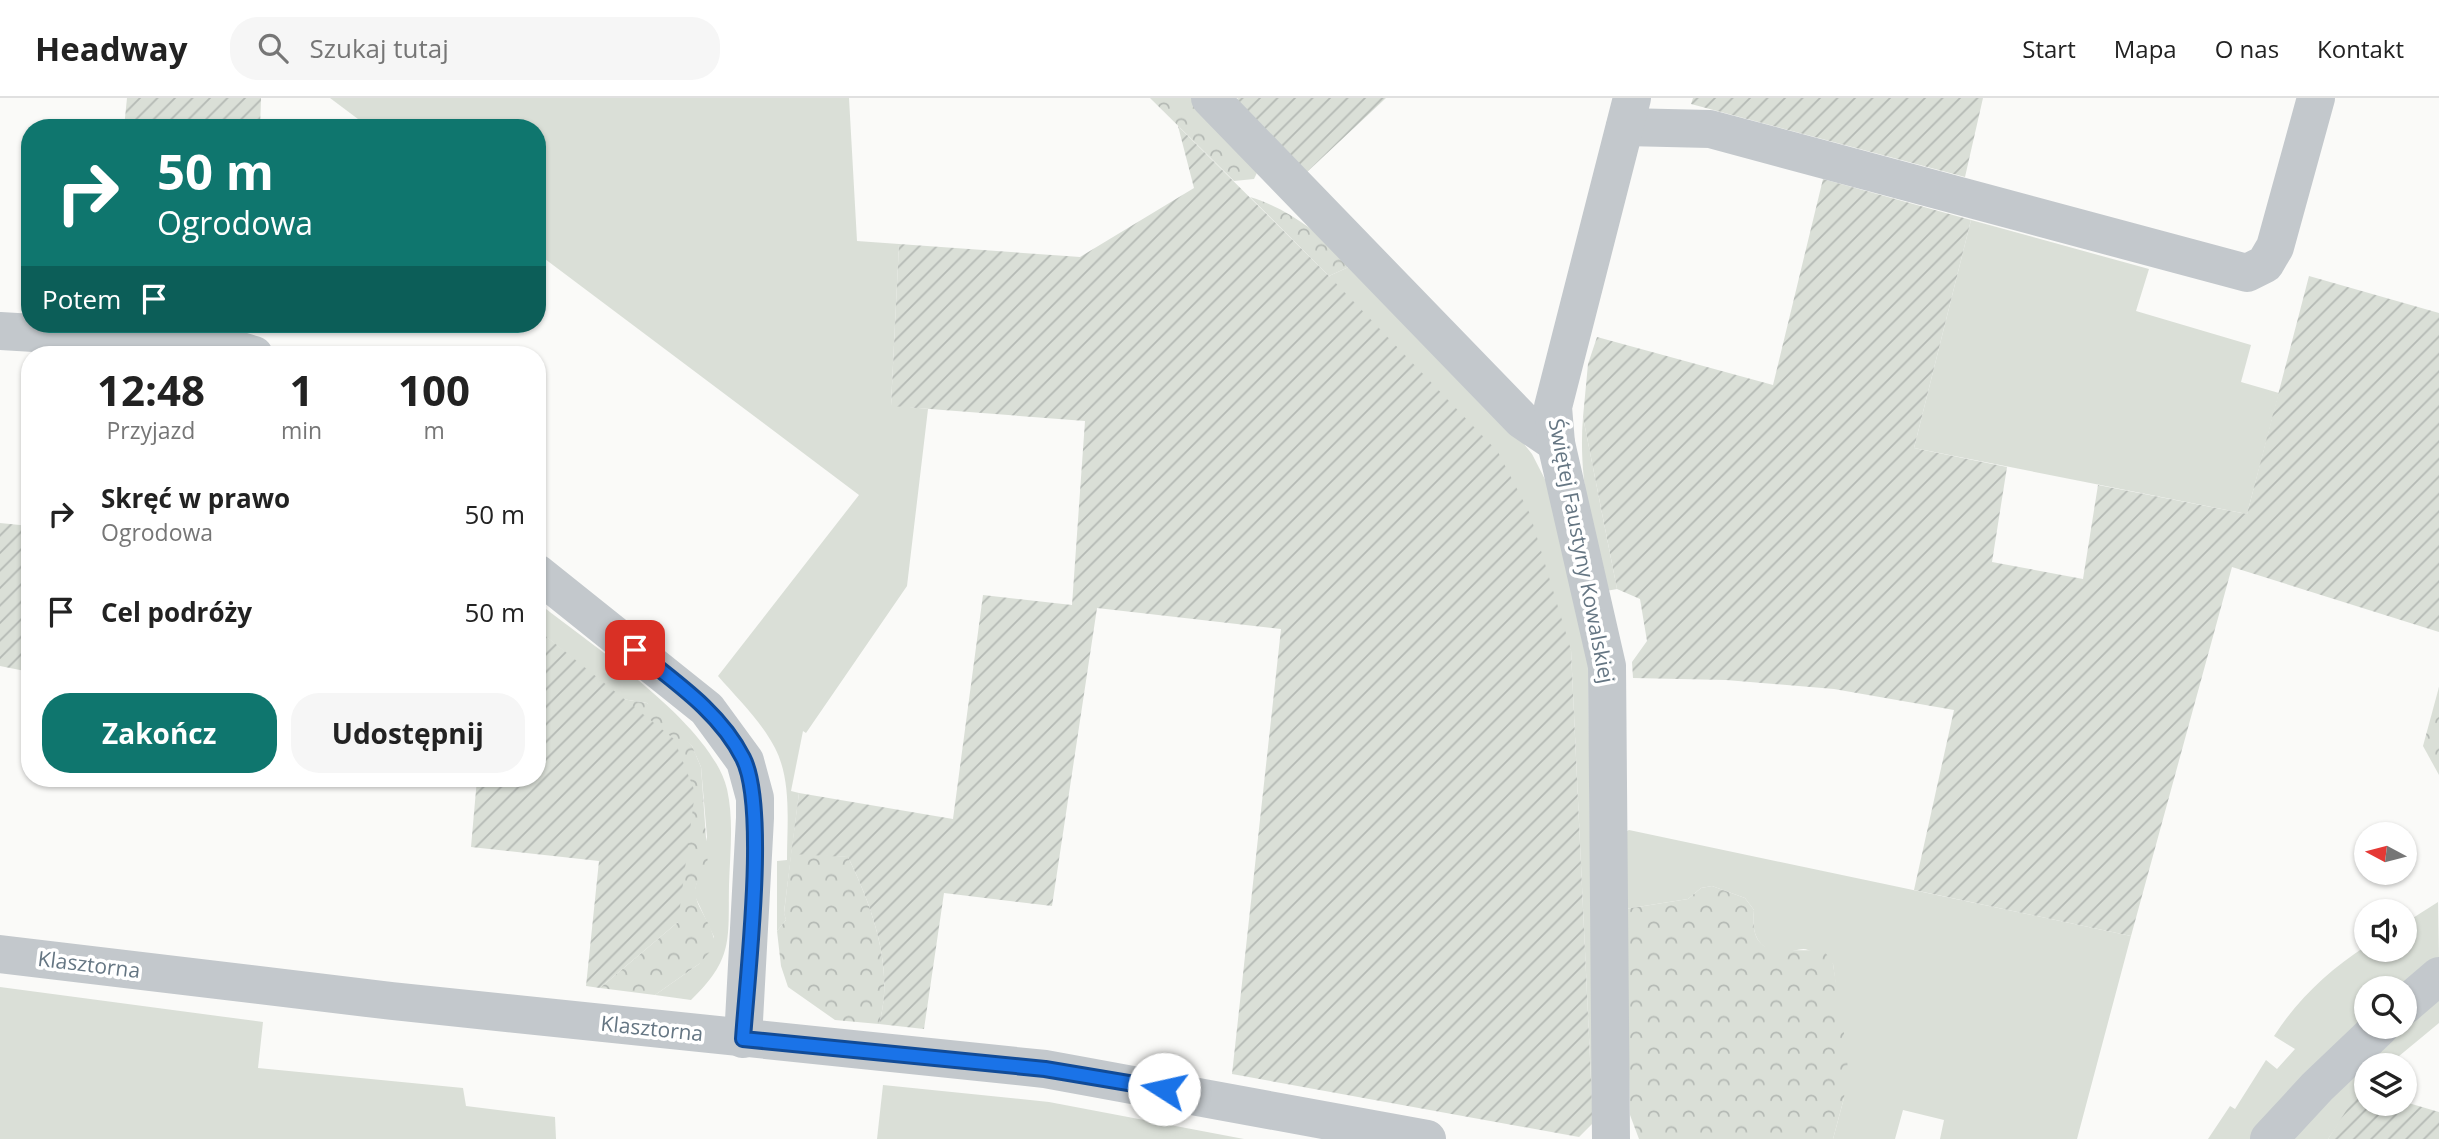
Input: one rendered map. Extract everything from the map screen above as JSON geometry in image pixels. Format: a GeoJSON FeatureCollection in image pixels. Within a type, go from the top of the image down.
{"type":"FeatureCollection","features":[{"type":"Feature","properties":{"kind":"street"},"geometry":{"type":"LineString","coordinates":[[1210,98],[1522,420],[1556,443]]}},
{"type":"Feature","properties":{"kind":"street"},"geometry":{"type":"LineString","coordinates":[[1629,112],[1710,129],[2247,273],[2265,264],[2274,247],[2316,98]]}},
{"type":"Feature","properties":{"kind":"street","name":"Świętej Faustyny Kowalskiej"},"geometry":{"type":"LineString","coordinates":[[1611,1139],[1607,666],[1556,443],[1553,407],[1629,112]]}},
{"type":"Feature","properties":{"kind":"street"},"geometry":{"type":"LineString","coordinates":[[0,331],[21,332]]}},
{"type":"Feature","properties":{"kind":"street"},"geometry":{"type":"LineString","coordinates":[[34,333],[225,346]]}},
{"type":"Feature","properties":{"kind":"street"},"geometry":{"type":"LineString","coordinates":[[546,580],[696,698],[729,735],[745,761],[755,798],[755,818],[743,1039]]}},
{"type":"Feature","properties":{"kind":"street","name":"Klasztorna"},"geometry":{"type":"LineString","coordinates":[[0,954],[743,1039],[1045,1069],[1427,1139]]}},
{"type":"Feature","properties":{"kind":"street"},"geometry":{"type":"LineString","coordinates":[[2417,995],[2439,976]]}},
{"type":"Feature","properties":{"kind":"street"},"geometry":{"type":"LineString","coordinates":[[2269,1139],[2317,1087],[2367,1039]]}},
{"type":"Feature","properties":{"kind":"green space"},"geometry":{"type":"Polygon","coordinates":[[[127,98],[261,98],[260,119],[125,119],[127,98]]]}},
{"type":"Feature","properties":{"kind":"green space"},"geometry":{"type":"Polygon","coordinates":[[[330,98],[849,98],[857,241],[899,244],[891,405],[928,409],[907,586],[806,733],[803,731],[791,791],[799,793],[784,912],[786,920],[777,931],[777,861],[787,860],[784,774],[775,748],[763,728],[718,676],[859,495],[546,260],[546,119],[358,119],[330,98]]]}},
{"type":"Feature","properties":{"kind":"green space"},"geometry":{"type":"Polygon","coordinates":[[[1150,98],[1193,98],[1262,162],[1254,179],[1234,181],[1150,98]]]}},
{"type":"Feature","properties":{"kind":"green space"},"geometry":{"type":"Polygon","coordinates":[[[1238,98],[1386,98],[1307,172],[1235,101],[1238,98]]]}},
{"type":"Feature","properties":{"kind":"green space"},"geometry":{"type":"Polygon","coordinates":[[[1693,98],[1983,98],[1965,177],[1691,104],[1693,98]]]}},
{"type":"Feature","properties":{"kind":"green space"},"geometry":{"type":"Polygon","coordinates":[[[1178,126],[1329,276],[1498,452],[1530,514],[1571,650],[1593,1123],[1579,1137],[1232,1074],[1281,629],[1097,608],[1052,906],[944,893],[924,1029],[879,1024],[883,1003],[883,960],[873,917],[848,857],[791,854],[799,793],[953,819],[983,595],[1072,605],[1085,421],[891,406],[899,244],[1080,257],[1194,188],[1178,126]]]}},
{"type":"Feature","properties":{"kind":"green space"},"geometry":{"type":"Polygon","coordinates":[[[1823,179],[1971,220],[1914,448],[2007,467],[1992,562],[2083,579],[2098,485],[2247,514],[2309,276],[2439,313],[2439,632],[2232,567],[2131,936],[1914,890],[1954,710],[1834,689],[1726,680],[1633,678],[1632,662],[1647,641],[1640,599],[1617,589],[1583,417],[1588,364],[1597,337],[1773,385],[1823,179]]]}},
{"type":"Feature","properties":{"kind":"green space"},"geometry":{"type":"Polygon","coordinates":[[[1250,197],[1292,216],[1353,265],[1329,276],[1250,197]]]}},
{"type":"Feature","properties":{"kind":"green space"},"geometry":{"type":"Polygon","coordinates":[[[1971,220],[2149,269],[2136,311],[2251,345],[2241,382],[2279,393],[2247,514],[1914,448],[1971,220]]]}},
{"type":"Feature","properties":{"kind":"green space"},"geometry":{"type":"Polygon","coordinates":[[[1353,265],[1499,413],[1532,454],[1554,497],[1588,650],[1593,1123],[1571,650],[1329,276],[1353,265]]]}},
{"type":"Feature","properties":{"kind":"green space"},"geometry":{"type":"Polygon","coordinates":[[[1583,417],[1617,589],[1606,591],[1584,483],[1583,417]]]}},
{"type":"Feature","properties":{"kind":"green space"},"geometry":{"type":"Polygon","coordinates":[[[0,523],[21,525],[21,670],[0,666],[0,523]]]}},
{"type":"Feature","properties":{"kind":"green space"},"geometry":{"type":"Polygon","coordinates":[[[546,609],[617,663],[674,712],[698,738],[716,764],[727,789],[731,837],[726,947],[715,972],[691,1000],[655,995],[699,964],[714,937],[694,894],[707,837],[701,767],[692,746],[647,703],[622,699],[546,636],[546,609]]]}},
{"type":"Feature","properties":{"kind":"green space"},"geometry":{"type":"Polygon","coordinates":[[[546,636],[674,739],[695,792],[678,922],[600,988],[586,986],[599,861],[471,847],[476,787],[546,787],[546,636]]]}},
{"type":"Feature","properties":{"kind":"green space"},"geometry":{"type":"Polygon","coordinates":[[[2439,687],[2439,775],[2423,746],[2439,687]]]}},
{"type":"Feature","properties":{"kind":"green space"},"geometry":{"type":"Polygon","coordinates":[[[622,699],[647,703],[665,715],[692,746],[701,767],[708,866],[699,878],[696,897],[713,934],[715,946],[699,964],[655,995],[600,988],[678,922],[673,739],[622,699]]]}},
{"type":"Feature","properties":{"kind":"green space"},"geometry":{"type":"Polygon","coordinates":[[[1629,830],[2131,936],[2077,1139],[1940,1139],[1944,1120],[1903,1110],[1895,1139],[1833,1139],[1844,1098],[1840,1017],[1833,964],[1806,949],[1786,952],[1769,949],[1755,934],[1754,910],[1745,898],[1712,886],[1701,888],[1688,899],[1625,909],[1623,833],[1629,830]]]}},
{"type":"Feature","properties":{"kind":"green space"},"geometry":{"type":"Polygon","coordinates":[[[791,854],[848,857],[857,876],[873,917],[883,960],[883,1003],[879,1024],[835,1020],[788,987],[781,966],[777,931],[786,920],[784,913],[791,854]]]}},
{"type":"Feature","properties":{"kind":"green space"},"geometry":{"type":"Polygon","coordinates":[[[1712,886],[1745,898],[1754,910],[1754,928],[1758,939],[1765,946],[1825,952],[1833,964],[1848,1059],[1844,1098],[1833,1139],[1639,1139],[1630,1115],[1625,909],[1688,899],[1701,888],[1712,886]]]}},
{"type":"Feature","properties":{"kind":"green space"},"geometry":{"type":"Polygon","coordinates":[[[2438,902],[2439,961],[2417,979],[2417,976],[2354,976],[2354,1038],[2258,1139],[2208,1139],[2230,1106],[2235,1109],[2266,1060],[2277,1069],[2295,1049],[2274,1036],[2283,1022],[2327,975],[2354,954],[2354,962],[2417,962],[2417,915],[2438,902]]]}},
{"type":"Feature","properties":{"kind":"green space"},"geometry":{"type":"Polygon","coordinates":[[[0,987],[263,1022],[258,1068],[463,1088],[466,1106],[555,1117],[556,1139],[0,1139],[0,987]]]}},
{"type":"Feature","properties":{"kind":"green space"},"geometry":{"type":"Polygon","coordinates":[[[2439,993],[2439,1023],[2403,1053],[2371,1053],[2385,1039],[2417,1039],[2417,1011],[2439,993]]]}},
{"type":"Feature","properties":{"kind":"green space"},"geometry":{"type":"Polygon","coordinates":[[[2354,1070],[2354,1101],[2328,1139],[2284,1139],[2354,1070]]]}},
{"type":"Feature","properties":{"kind":"green space"},"geometry":{"type":"Polygon","coordinates":[[[883,1085],[1049,1102],[1244,1139],[877,1139],[883,1085]]]}},
{"type":"Feature","properties":{"kind":"green space"},"geometry":{"type":"Polygon","coordinates":[[[2354,1098],[2354,1116],[2417,1116],[2417,1106],[2439,1112],[2439,1139],[2328,1139],[2354,1098]]]}},
{"type":"Feature","properties":{"kind":"route"},"geometry":{"type":"LineString","coordinates":[[635,650],[707,709],[738,748],[750,777],[755,798],[755,818],[743,1039],[1045,1069],[1164,1089]]}}]}
